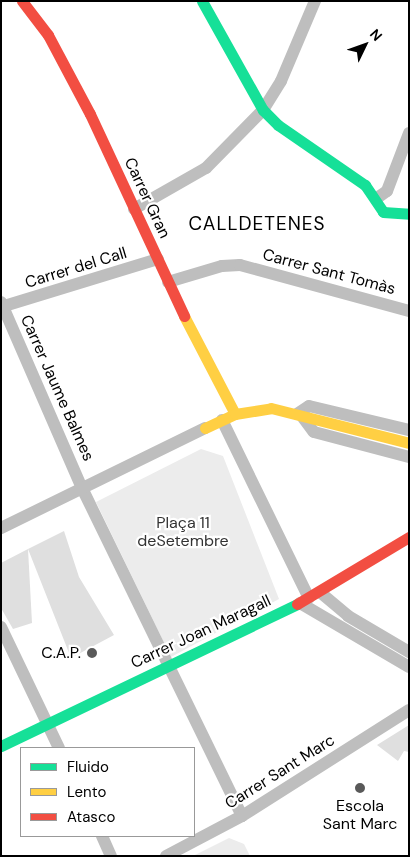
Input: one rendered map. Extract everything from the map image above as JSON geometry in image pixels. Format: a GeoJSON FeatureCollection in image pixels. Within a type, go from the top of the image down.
{"type":"FeatureCollection","features":[{"type":"Feature","properties":{"kind":"street","name":"Carrer Gran"},"geometry":{"type":"LineString","coordinates":[[22,1],[48,35],[134,208],[168,282],[235,414]]}},
{"type":"Feature","properties":{"kind":"street"},"geometry":{"type":"LineString","coordinates":[[202,1],[263,110],[278,125],[365,184],[377,198],[383,212],[409,214]]}},
{"type":"Feature","properties":{"kind":"street"},"geometry":{"type":"LineString","coordinates":[[134,208],[206,168],[263,110],[281,81],[315,1]]}},
{"type":"Feature","properties":{"kind":"street"},"geometry":{"type":"LineString","coordinates":[[377,198],[388,190],[409,133]]}},
{"type":"Feature","properties":{"kind":"street","name":"Carrer del Call"},"geometry":{"type":"LineString","coordinates":[[2,307],[158,259]]}},
{"type":"Feature","properties":{"kind":"street","name":"Carrer Sant Tomàs"},"geometry":{"type":"LineString","coordinates":[[168,282],[240,265],[409,311]]}},
{"type":"Feature","properties":{"kind":"street","name":"Carrer Jaume Balmes"},"geometry":{"type":"LineString","coordinates":[[2,307],[82,488],[166,665],[242,816]]}},
{"type":"Feature","properties":{"kind":"street"},"geometry":{"type":"LineString","coordinates":[[299,415],[309,406],[409,430]]}},
{"type":"Feature","properties":{"kind":"street"},"geometry":{"type":"LineString","coordinates":[[1,528],[235,414],[271,408],[409,443]]}},
{"type":"Feature","properties":{"kind":"street"},"geometry":{"type":"LineString","coordinates":[[299,415],[314,432],[409,456]]}},
{"type":"Feature","properties":{"kind":"street"},"geometry":{"type":"LineString","coordinates":[[222,420],[243,456],[310,598],[409,667]]}},
{"type":"Feature","properties":{"kind":"street","name":"Carrer Joan Maragall"},"geometry":{"type":"LineString","coordinates":[[1,746],[166,665],[310,598],[409,537]]}},
{"type":"Feature","properties":{"kind":"street"},"geometry":{"type":"LineString","coordinates":[[310,598],[348,616],[409,652]]}},
{"type":"Feature","properties":{"kind":"street"},"geometry":{"type":"LineString","coordinates":[[1,627],[58,747]]}},
{"type":"Feature","properties":{"kind":"street","name":"Carrer Sant Marc"},"geometry":{"type":"LineString","coordinates":[[166,856],[242,816],[409,710]]}},
{"type":"Feature","properties":{"kind":"street"},"geometry":{"type":"LineString","coordinates":[[102,837],[111,856]]}},
{"type":"Feature","properties":{"kind":"green space","name":"Plaça 11 deSetembre"},"geometry":{"type":"Polygon","coordinates":[[[201,449],[223,456],[279,599],[171,657],[96,502],[201,449]]]}},
{"type":"Feature","properties":{"kind":"green space"},"geometry":{"type":"Polygon","coordinates":[[[229,838],[244,844],[250,856],[193,856],[229,838]]]}},
{"type":"Feature","properties":{"kind":"building"},"geometry":{"type":"Polygon","coordinates":[[[64,531],[79,577],[114,635],[71,658],[28,549],[64,531]]]}},
{"type":"Feature","properties":{"kind":"building"},"geometry":{"type":"Polygon","coordinates":[[[28,549],[32,623],[13,629],[1,608],[1,563],[28,549]]]}},
{"type":"Feature","properties":{"kind":"building"},"geometry":{"type":"Polygon","coordinates":[[[409,725],[409,752],[404,751],[398,761],[377,745],[409,725]]]}},
{"type":"Feature","properties":{"kind":"traffic: fast"},"geometry":{"type":"LineString","coordinates":[[202,1],[263,110],[278,125],[365,185],[383,212],[409,214]]}},
{"type":"Feature","properties":{"kind":"traffic: fast"},"geometry":{"type":"LineString","coordinates":[[1,746],[297,604]]}},
{"type":"Feature","properties":{"kind":"traffic: slow"},"geometry":{"type":"LineString","coordinates":[[184,316],[235,414]]}},
{"type":"Feature","properties":{"kind":"traffic: slow"},"geometry":{"type":"LineString","coordinates":[[205,428],[235,414],[271,408],[409,443]]}},
{"type":"Feature","properties":{"kind":"traffic: jam"},"geometry":{"type":"LineString","coordinates":[[22,1],[48,35],[90,114],[184,316]]}},
{"type":"Feature","properties":{"kind":"traffic: jam"},"geometry":{"type":"LineString","coordinates":[[297,604],[409,537]]}},
{"type":"Feature","properties":{"kind":"place","name":"C.A.P."},"geometry":{"type":"Point","coordinates":[92,653]}},
{"type":"Feature","properties":{"kind":"place","name":"Escola Sant Marc"},"geometry":{"type":"Point","coordinates":[360,788]}},
{"type":"Feature","properties":{"kind":"district","name":"CALLDETENES"},"geometry":{"type":"Point","coordinates":[257,224]}}]}
